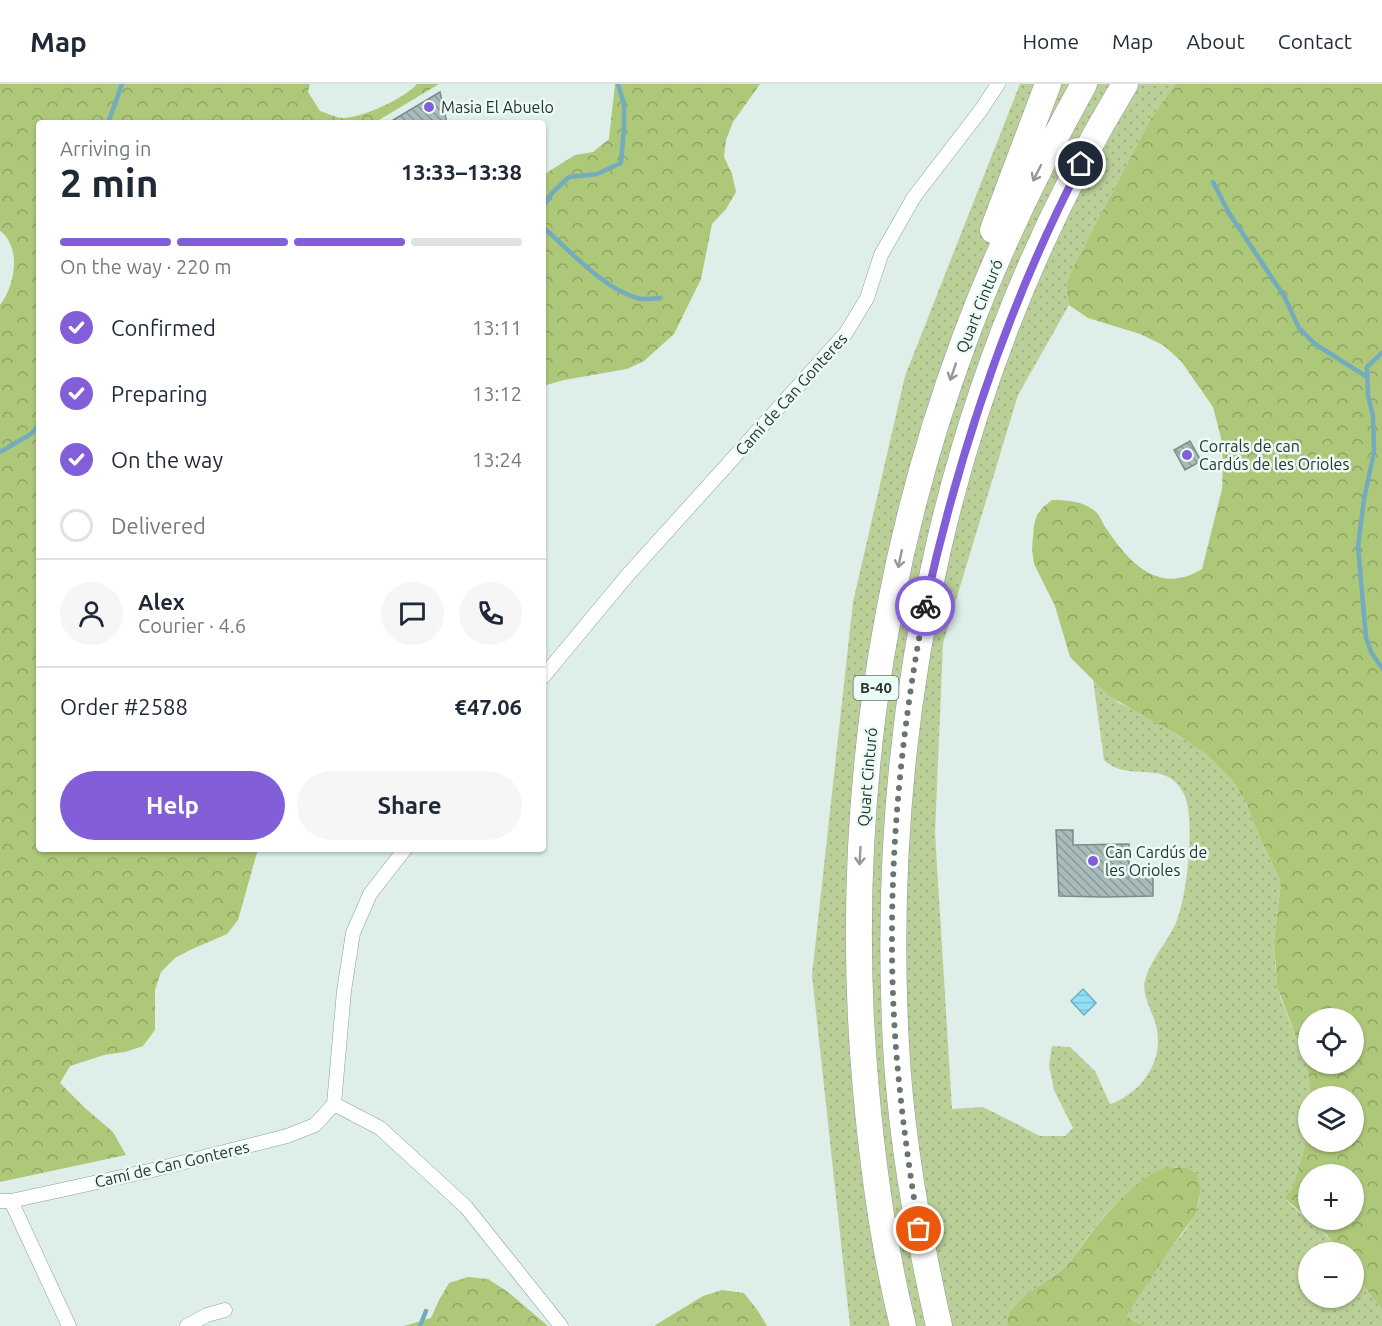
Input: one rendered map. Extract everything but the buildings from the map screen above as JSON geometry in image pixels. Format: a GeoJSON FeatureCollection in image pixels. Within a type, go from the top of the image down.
{"type":"FeatureCollection","features":[{"type":"Feature","properties":{"kind":"highway"},"geometry":{"type":"LineString","coordinates":[[964,341],[977,277],[1048,84]]}},
{"type":"Feature","properties":{"kind":"highway","name":"Quart Cinturó"},"geometry":{"type":"LineString","coordinates":[[903,1326],[875,1177],[860,995],[858,931],[860,855],[875,690],[902,546],[942,404],[964,341],[1026,193],[1084,84]]}},
{"type":"Feature","properties":{"kind":"highway","name":"Quart Cinturó"},"geometry":{"type":"LineString","coordinates":[[939,1326],[911,1183],[896,1047],[893,966],[894,880],[897,820],[911,687],[925,608],[948,507],[980,400],[1027,277],[1059,205],[1102,122],[1125,84]]}},
{"type":"Feature","properties":{"kind":"highway"},"geometry":{"type":"LineString","coordinates":[[997,353],[1035,289],[1107,144],[1143,84]]}},
{"type":"Feature","properties":{"kind":"street","name":"Camí de Can Gonteres"},"geometry":{"type":"LineString","coordinates":[[546,673],[634,568],[846,333],[867,298],[881,255],[908,207],[998,84]]}},
{"type":"Feature","properties":{"kind":"street"},"geometry":{"type":"LineString","coordinates":[[403,852],[370,894],[353,933],[344,991],[334,1104],[380,1128],[466,1207],[561,1326]]}},
{"type":"Feature","properties":{"kind":"street","name":"Camí de Can Gonteres"},"geometry":{"type":"LineString","coordinates":[[5,1201],[153,1170],[287,1136],[315,1125],[334,1104]]}},
{"type":"Feature","properties":{"kind":"street"},"geometry":{"type":"LineString","coordinates":[[5,1201],[69,1326]]}},
{"type":"Feature","properties":{"kind":"street"},"geometry":{"type":"LineString","coordinates":[[188,1326],[207,1315],[225,1310]]}},
{"type":"Feature","properties":{"kind":"green space"},"geometry":{"type":"Polygon","coordinates":[[[0,84],[310,84],[308,92],[320,111],[343,118],[361,115],[383,106],[417,84],[439,84],[379,120],[36,120],[36,852],[257,852],[238,920],[227,934],[175,958],[161,972],[155,990],[155,1030],[143,1046],[70,1066],[60,1083],[113,1132],[126,1155],[0,1182],[0,305],[9,288],[14,256],[7,238],[0,231],[0,84]]]}},
{"type":"Feature","properties":{"kind":"green space"},"geometry":{"type":"Polygon","coordinates":[[[615,84],[760,84],[733,122],[726,140],[724,157],[732,174],[736,192],[726,209],[712,224],[701,279],[674,334],[644,361],[627,369],[546,385],[546,173],[575,155],[593,152],[609,139],[615,84]]]}},
{"type":"Feature","properties":{"kind":"green space"},"geometry":{"type":"Polygon","coordinates":[[[1020,84],[1175,84],[1150,120],[1069,275],[1066,285],[1069,305],[1018,395],[943,643],[935,833],[952,1109],[983,1107],[1040,1136],[1065,1136],[1073,1128],[1054,1090],[1049,1065],[1052,1046],[1070,1047],[1095,1071],[1110,1104],[1132,1092],[1148,1074],[1154,1062],[1158,1038],[1144,989],[1152,963],[1175,925],[1183,897],[1190,840],[1188,806],[1184,794],[1167,776],[1125,770],[1114,767],[1104,760],[1093,679],[1119,703],[1141,713],[1208,756],[1233,781],[1246,802],[1281,883],[1274,941],[1276,976],[1280,996],[1298,1044],[1298,1074],[1308,1074],[1309,1086],[1298,1086],[1298,1152],[1304,1152],[1300,1164],[1298,1164],[1293,1187],[1284,1198],[1298,1211],[1298,1230],[1321,1230],[1332,1242],[1298,1242],[1298,1308],[1364,1308],[1364,1286],[1382,1310],[1382,1326],[1145,1326],[1127,1316],[1165,1256],[1187,1227],[1198,1204],[1200,1195],[1177,1167],[1153,1174],[1129,1191],[1088,1236],[1066,1266],[1013,1307],[1007,1326],[850,1326],[812,975],[853,602],[905,376],[1020,84]]]}},
{"type":"Feature","properties":{"kind":"green space"},"geometry":{"type":"Polygon","coordinates":[[[1175,84],[1382,84],[1382,1310],[1364,1286],[1364,1242],[1332,1242],[1321,1230],[1364,1230],[1364,1164],[1300,1164],[1304,1152],[1364,1152],[1364,1086],[1309,1086],[1308,1074],[1364,1074],[1364,1008],[1298,1008],[1298,1043],[1277,986],[1274,941],[1281,883],[1246,802],[1233,781],[1208,756],[1181,737],[1109,696],[1070,657],[1055,606],[1034,564],[1032,549],[1037,515],[1052,500],[1057,500],[1080,503],[1096,512],[1126,555],[1147,572],[1173,579],[1187,576],[1202,569],[1222,489],[1221,438],[1213,407],[1181,361],[1163,345],[1140,334],[1088,318],[1069,305],[1066,285],[1069,275],[1150,120],[1175,84]]]}},
{"type":"Feature","properties":{"kind":"green space"},"geometry":{"type":"Polygon","coordinates":[[[1166,1167],[1187,1168],[1196,1173],[1200,1195],[1195,1215],[1127,1316],[1145,1326],[1007,1326],[1010,1312],[1018,1303],[1066,1266],[1098,1224],[1125,1195],[1145,1178],[1166,1167]]]}},
{"type":"Feature","properties":{"kind":"green space"},"geometry":{"type":"Polygon","coordinates":[[[1298,1170],[1298,1210],[1284,1198],[1293,1187],[1298,1170]]]}},
{"type":"Feature","properties":{"kind":"green space"},"geometry":{"type":"Polygon","coordinates":[[[468,1277],[488,1279],[508,1292],[548,1326],[404,1326],[431,1318],[449,1283],[468,1277]]]}},
{"type":"Feature","properties":{"kind":"green space"},"geometry":{"type":"Polygon","coordinates":[[[722,1290],[744,1293],[767,1326],[654,1326],[703,1296],[722,1290]]]}},
{"type":"Feature","properties":{"kind":"water"},"geometry":{"type":"Polygon","coordinates":[[[1083,989],[1096,1003],[1084,1015],[1071,1001],[1083,989]]]}},
{"type":"Feature","properties":{"kind":"waterway"},"geometry":{"type":"LineString","coordinates":[[109,120],[122,84]]}},
{"type":"Feature","properties":{"kind":"waterway"},"geometry":{"type":"LineString","coordinates":[[546,202],[553,192],[569,177],[597,174],[621,163],[624,104],[618,84]]}},
{"type":"Feature","properties":{"kind":"waterway"},"geometry":{"type":"LineString","coordinates":[[1213,182],[1229,213],[1284,296],[1299,328],[1315,344],[1367,377]]}},
{"type":"Feature","properties":{"kind":"waterway"},"geometry":{"type":"LineString","coordinates":[[546,230],[612,286],[637,298],[660,298]]}},
{"type":"Feature","properties":{"kind":"waterway"},"geometry":{"type":"LineString","coordinates":[[1382,353],[1367,367],[1368,395],[1373,416],[1374,452],[1364,499],[1358,547],[1366,638],[1371,652],[1382,668]]}},
{"type":"Feature","properties":{"kind":"waterway"},"geometry":{"type":"LineString","coordinates":[[0,452],[31,434],[36,428]]}},
{"type":"Feature","properties":{"kind":"waterway"},"geometry":{"type":"LineString","coordinates":[[420,1326],[426,1311]]}},
{"type":"Feature","properties":{"kind":"way so far"},"geometry":{"type":"LineString","coordinates":[[919,1229],[902,1112],[896,1047],[893,966],[894,880],[903,752],[925,606]]}},
{"type":"Feature","properties":{"kind":"place","name":"Masia El Abuelo"},"geometry":{"type":"Point","coordinates":[429,107]}},
{"type":"Feature","properties":{"kind":"place","name":"Corrals de can Cardús de les Orioles"},"geometry":{"type":"Point","coordinates":[1187,455]}},
{"type":"Feature","properties":{"kind":"place","name":"Can Cardús de les Orioles"},"geometry":{"type":"Point","coordinates":[1093,861]}},
{"type":"Feature","properties":{"kind":"route"},"geometry":{"type":"LineString","coordinates":[[925,606],[948,507],[980,400],[1007,324],[1027,277],[1059,205],[1081,164]]}}]}
